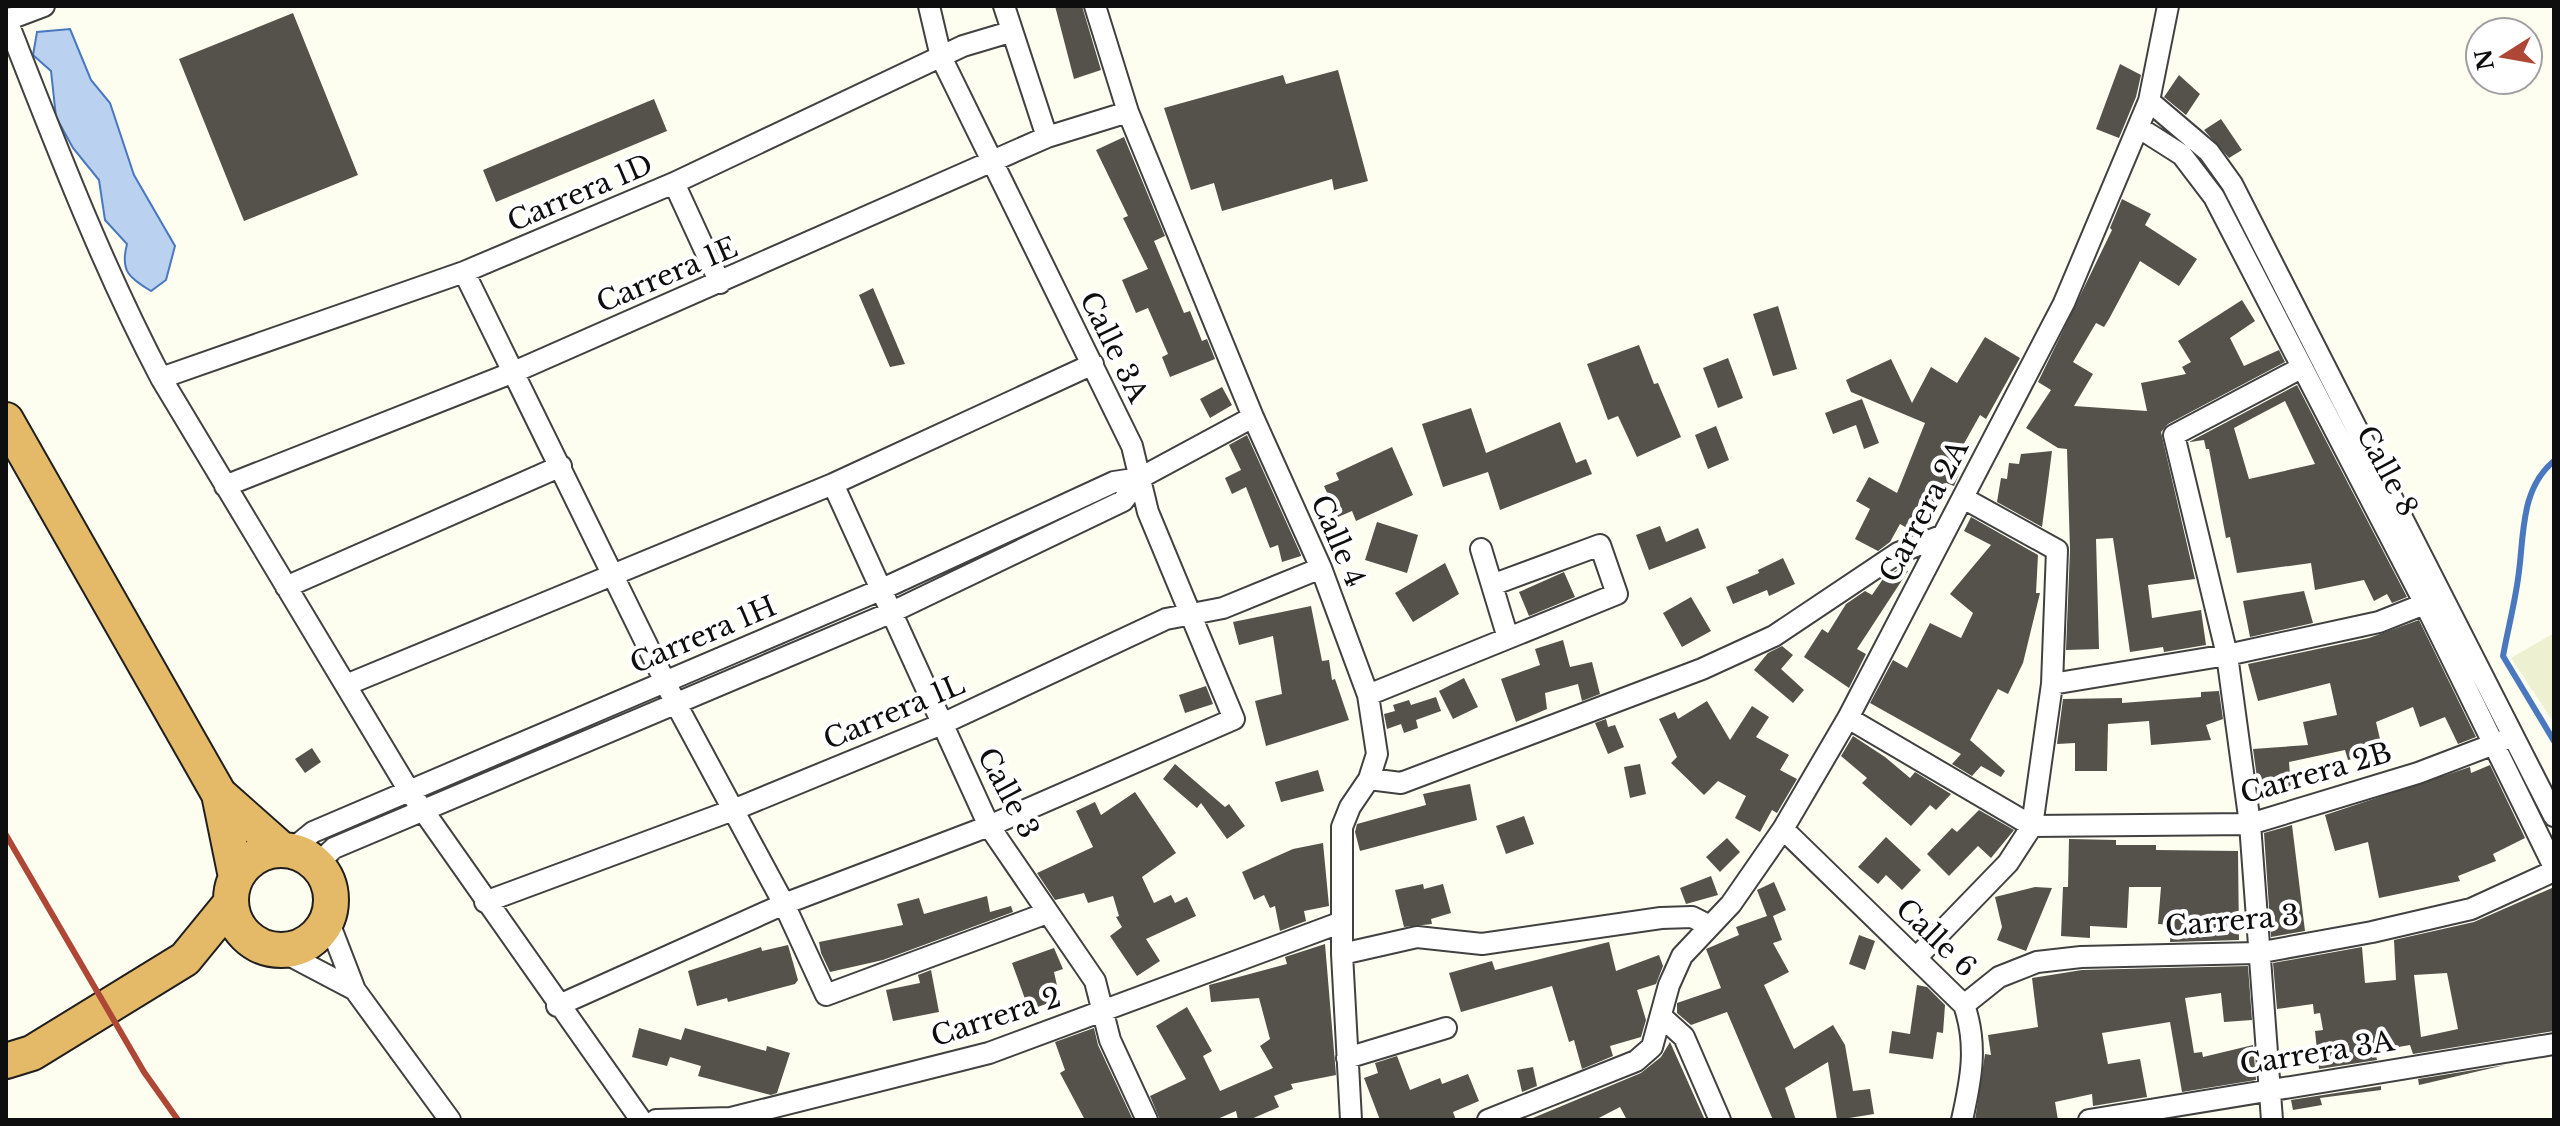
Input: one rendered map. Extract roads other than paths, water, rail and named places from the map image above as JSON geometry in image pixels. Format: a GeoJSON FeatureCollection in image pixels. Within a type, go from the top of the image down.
{"type":"FeatureCollection","features":[{"type":"Feature","properties":{"kind":"highway"},"geometry":{"type":"LineString","coordinates":[[6,420],[219,794],[233,891],[243,934],[268,948]]}},
{"type":"Feature","properties":{"kind":"highway"},"geometry":{"type":"LineString","coordinates":[[6,1083],[19,1057],[185,959],[300,947],[317,937],[328,920],[330,891],[296,854],[219,794]]}},
{"type":"Feature","properties":{"kind":"highway"},"geometry":{"type":"LineString","coordinates":[[185,959],[233,891],[247,862],[263,852],[296,854]]}},
{"type":"Feature","properties":{"kind":"street"},"geometry":{"type":"LineString","coordinates":[[44,6],[6,19],[63,168],[129,318],[161,378],[408,789],[557,1006],[641,1120]]}},
{"type":"Feature","properties":{"kind":"street","name":"Calle 3A"},"geometry":{"type":"LineString","coordinates":[[929,6],[941,57],[1132,446],[1148,512],[1193,614],[1234,719],[989,826]]}},
{"type":"Feature","properties":{"kind":"street"},"geometry":{"type":"LineString","coordinates":[[1004,6],[1010,32],[1047,137]]}},
{"type":"Feature","properties":{"kind":"street","name":"Calle 4"},"geometry":{"type":"LineString","coordinates":[[1095,6],[1128,112],[1253,417],[1321,568],[1368,695],[1377,754],[1369,779],[1342,827],[1342,954],[1351,1120]]}},
{"type":"Feature","properties":{"kind":"street","name":"Carrera 2A"},"geometry":{"type":"LineString","coordinates":[[1708,925],[1731,904],[1783,829],[1848,718],[1941,536],[1965,499],[2064,303],[2149,101],[2168,6]]}},
{"type":"Feature","properties":{"kind":"street","name":"Carrera 1D"},"geometry":{"type":"LineString","coordinates":[[161,378],[464,272],[674,183],[941,57],[1010,32]]}},
{"type":"Feature","properties":{"kind":"street","name":"Calle 8"},"geometry":{"type":"LineString","coordinates":[[2149,101],[2209,152],[2232,184],[2435,600],[2492,746],[2554,869]]}},
{"type":"Feature","properties":{"kind":"street","name":"Carrera 1E"},"geometry":{"type":"LineString","coordinates":[[225,486],[514,372],[1047,137],[1128,112]]}},
{"type":"Feature","properties":{"kind":"street","name":"Calle 8"},"geometry":{"type":"LineString","coordinates":[[2138,127],[2182,155],[2214,197],[2301,368],[2435,600],[2554,816]]}},
{"type":"Feature","properties":{"kind":"street"},"geometry":{"type":"LineString","coordinates":[[674,183],[720,283]]}},
{"type":"Feature","properties":{"kind":"street"},"geometry":{"type":"LineString","coordinates":[[464,272],[675,702],[784,904],[826,995],[1047,913]]}},
{"type":"Feature","properties":{"kind":"street"},"geometry":{"type":"LineString","coordinates":[[346,685],[833,484],[1093,364]]}},
{"type":"Feature","properties":{"kind":"street"},"geometry":{"type":"LineString","coordinates":[[2272,1120],[2267,1089],[2250,824],[2227,655],[2174,435],[2301,368]]}},
{"type":"Feature","properties":{"kind":"street","name":"Carrera 1H"},"geometry":{"type":"LineString","coordinates":[[296,854],[313,832],[880,590],[1114,482],[1140,478],[1253,417]]}},
{"type":"Feature","properties":{"kind":"street"},"geometry":{"type":"LineString","coordinates":[[286,587],[561,466]]}},
{"type":"Feature","properties":{"kind":"street","name":"Carrera 1H"},"geometry":{"type":"LineString","coordinates":[[296,854],[334,848],[423,812],[675,702],[890,613],[1123,501],[1140,478]]}},
{"type":"Feature","properties":{"kind":"street","name":"Calle 3"},"geometry":{"type":"LineString","coordinates":[[833,484],[989,826],[1095,981],[1110,1040],[1147,1120]]}},
{"type":"Feature","properties":{"kind":"street"},"geometry":{"type":"LineString","coordinates":[[1916,958],[2008,863],[2032,826],[2052,684],[2057,550],[1965,499]]}},
{"type":"Feature","properties":{"kind":"street"},"geometry":{"type":"LineString","coordinates":[[1369,779],[1401,783],[1702,669],[1774,636],[1898,553],[1941,536]]}},
{"type":"Feature","properties":{"kind":"street"},"geometry":{"type":"LineString","coordinates":[[1368,695],[1617,594],[1600,545],[1492,585]]}},
{"type":"Feature","properties":{"kind":"street"},"geometry":{"type":"LineString","coordinates":[[1481,549],[1508,638]]}},
{"type":"Feature","properties":{"kind":"street","name":"Carrera 1L"},"geometry":{"type":"LineString","coordinates":[[485,902],[733,810],[942,724],[1166,619],[1223,608],[1321,568]]}},
{"type":"Feature","properties":{"kind":"street"},"geometry":{"type":"LineString","coordinates":[[2052,684],[2227,655],[2379,622],[2435,600]]}},
{"type":"Feature","properties":{"kind":"street"},"geometry":{"type":"LineString","coordinates":[[1848,718],[2032,826]]}},
{"type":"Feature","properties":{"kind":"street","name":"Carrera 2B"},"geometry":{"type":"LineString","coordinates":[[2032,826],[2250,824],[2305,810],[2512,737]]}},
{"type":"Feature","properties":{"kind":"street"},"geometry":{"type":"LineString","coordinates":[[557,1006],[784,904],[989,826]]}},
{"type":"Feature","properties":{"kind":"street","name":"Calle 6"},"geometry":{"type":"LineString","coordinates":[[1783,829],[1964,1005],[1973,1029],[1972,1072],[1962,1120]]}},
{"type":"Feature","properties":{"kind":"street","name":"Carrera 3"},"geometry":{"type":"LineString","coordinates":[[1964,1005],[1999,977],[2037,962],[2081,957],[2257,953],[2372,932],[2471,909],[2554,869]]}},
{"type":"Feature","properties":{"kind":"street"},"geometry":{"type":"LineString","coordinates":[[1342,954],[1417,937],[1482,944],[1661,918],[1692,917],[1708,925],[1682,956],[1669,985],[1652,1047],[1636,1061],[1488,1120]]}},
{"type":"Feature","properties":{"kind":"street"},"geometry":{"type":"LineString","coordinates":[[328,920],[355,990],[450,1120]]}},
{"type":"Feature","properties":{"kind":"street","name":"Carrera 2"},"geometry":{"type":"LineString","coordinates":[[656,1120],[731,1118],[989,1053],[1342,922]]}},
{"type":"Feature","properties":{"kind":"street"},"geometry":{"type":"LineString","coordinates":[[268,948],[355,990]]}},
{"type":"Feature","properties":{"kind":"street"},"geometry":{"type":"LineString","coordinates":[[1662,1017],[1684,1037],[1720,1120]]}},
{"type":"Feature","properties":{"kind":"street"},"geometry":{"type":"LineString","coordinates":[[1347,1058],[1446,1028]]}},
{"type":"Feature","properties":{"kind":"street","name":"Carrera 3A"},"geometry":{"type":"LineString","coordinates":[[2089,1120],[2554,1044]]}},
{"type":"Feature","properties":{"kind":"water"},"geometry":{"type":"Polygon","coordinates":[[[70,29],[91,80],[110,103],[134,175],[175,246],[166,280],[151,291],[128,273],[125,261],[127,244],[105,220],[99,180],[73,148],[56,117],[51,71],[33,55],[37,32],[70,29]]]}},
{"type":"Feature","properties":{"kind":"waterway"},"geometry":{"type":"LineString","coordinates":[[2554,461],[2535,484],[2526,512],[2518,582],[2503,656],[2554,741]]}},
{"type":"Feature","properties":{"kind":"railway"},"geometry":{"type":"LineString","coordinates":[[6,835],[144,1072],[178,1120]]}}]}
